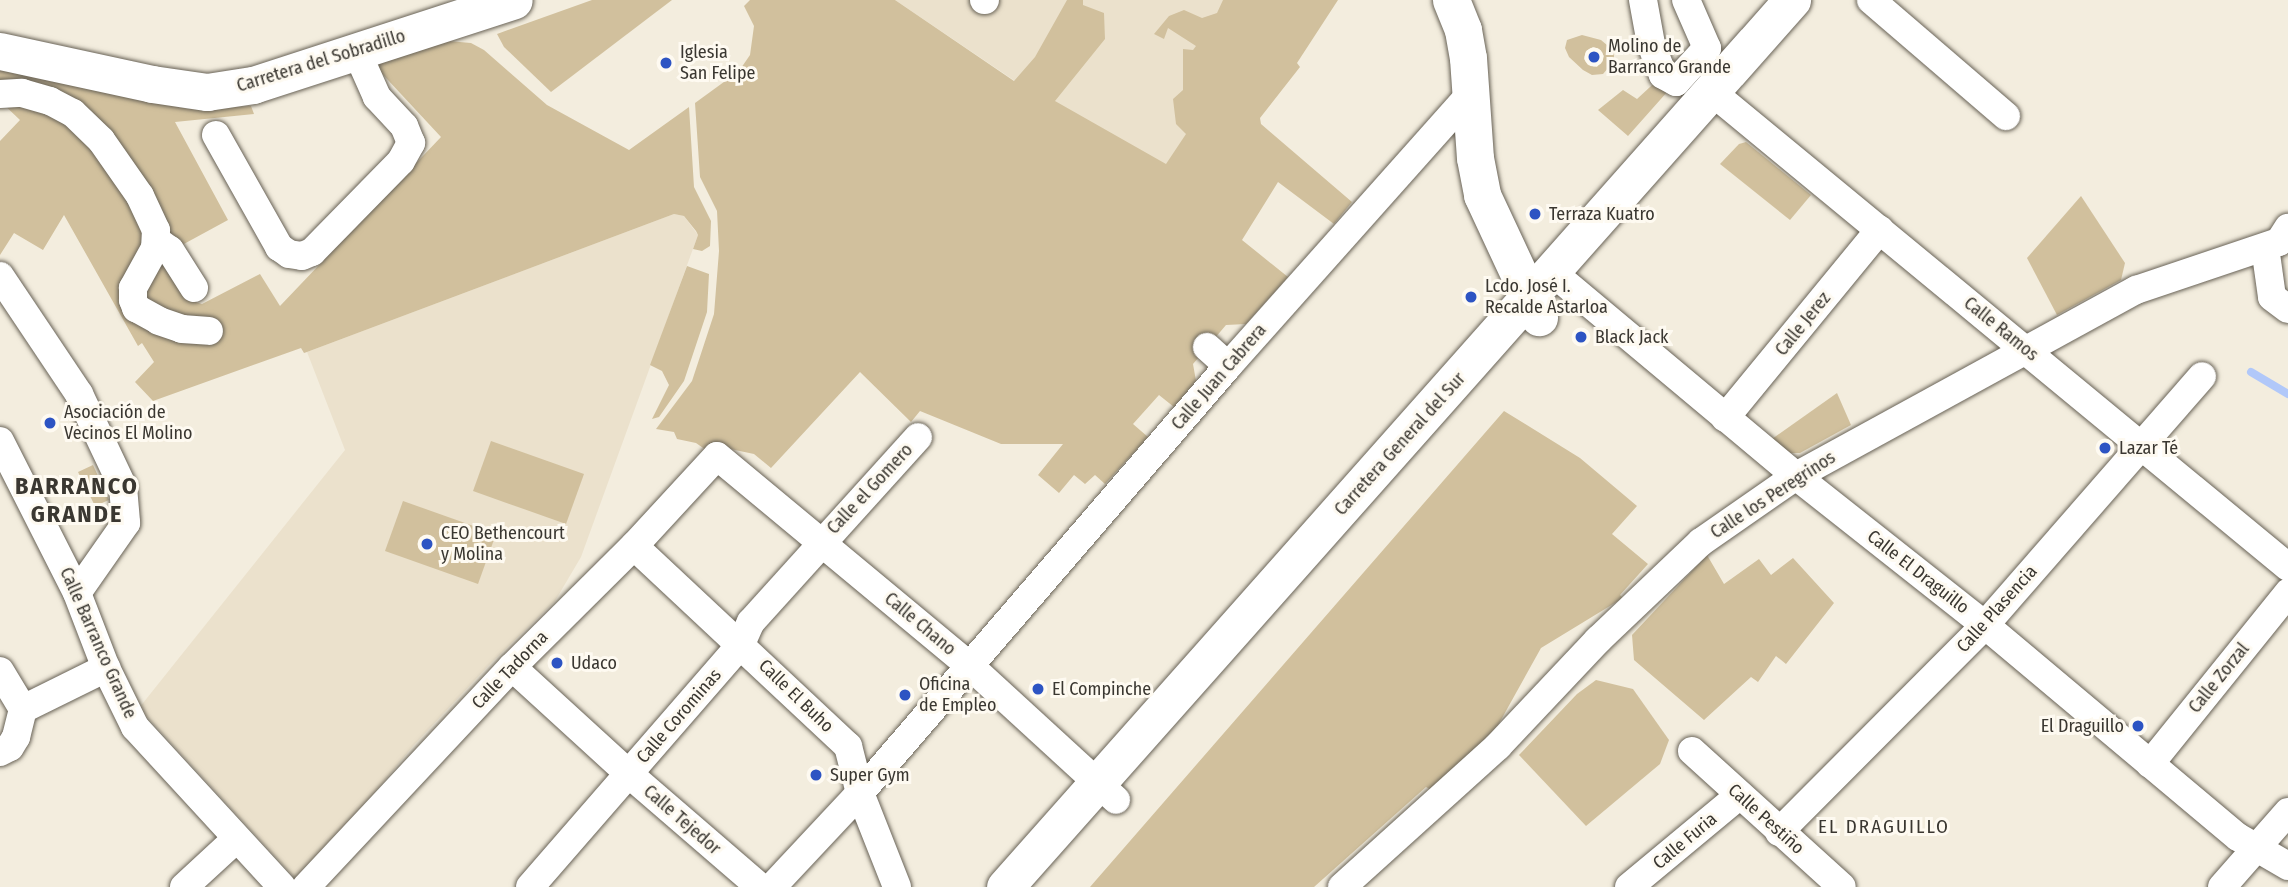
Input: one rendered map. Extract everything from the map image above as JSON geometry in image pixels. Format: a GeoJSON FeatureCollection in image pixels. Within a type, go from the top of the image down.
{"type":"FeatureCollection","features":[{"type":"Feature","properties":{"kind":"main road","name":"Carretera del Sobradillo"},"geometry":{"type":"LineString","coordinates":[[0,51],[152,84],[207,92],[253,85],[514,0]]}},
{"type":"Feature","properties":{"kind":"main road"},"geometry":{"type":"LineString","coordinates":[[1451,0],[1463,30],[1472,92],[1475,158],[1482,195],[1534,308]]}},
{"type":"Feature","properties":{"kind":"main road","name":"Carretera General del Sur"},"geometry":{"type":"LineString","coordinates":[[1005,887],[1107,791],[1721,99],[1794,8]]}},
{"type":"Feature","properties":{"kind":"main road","name":"Carretera General del Sur"},"geometry":{"type":"LineString","coordinates":[[1040,887],[1107,791]]}},
{"type":"Feature","properties":{"kind":"street"},"geometry":{"type":"LineString","coordinates":[[1643,0],[1651,44],[1663,75],[1676,82],[1707,48],[1686,0]]}},
{"type":"Feature","properties":{"kind":"street"},"geometry":{"type":"LineString","coordinates":[[1871,0],[2006,116]]}},
{"type":"Feature","properties":{"kind":"street"},"geometry":{"type":"LineString","coordinates":[[216,135],[279,247],[289,254],[302,256],[312,252],[407,153],[411,143],[408,133],[377,97],[357,52]]}},
{"type":"Feature","properties":{"kind":"street"},"geometry":{"type":"LineString","coordinates":[[323,64],[377,97]]}},
{"type":"Feature","properties":{"kind":"street","name":"Calle Juan Cabrera"},"geometry":{"type":"LineString","coordinates":[[772,887],[860,793],[1228,366],[1472,92]]}},
{"type":"Feature","properties":{"kind":"street"},"geometry":{"type":"LineString","coordinates":[[0,94],[22,93],[50,101],[73,113],[101,140],[127,174],[151,216],[156,240],[150,259],[134,288],[133,300],[136,308],[159,321],[182,329],[209,331]]}},
{"type":"Feature","properties":{"kind":"street","name":"Calle Ramos"},"geometry":{"type":"LineString","coordinates":[[1721,99],[2288,567]]}},
{"type":"Feature","properties":{"kind":"street","name":"Calle los Peregrinos"},"geometry":{"type":"LineString","coordinates":[[1342,887],[1498,746],[1598,640],[1700,542],[1796,476],[2029,351],[2136,290],[2279,242],[2288,228]]}},
{"type":"Feature","properties":{"kind":"street","name":"Calle Jerez"},"geometry":{"type":"LineString","coordinates":[[1725,418],[1880,229]]}},
{"type":"Feature","properties":{"kind":"street"},"geometry":{"type":"LineString","coordinates":[[156,240],[170,250],[194,288]]}},
{"type":"Feature","properties":{"kind":"street"},"geometry":{"type":"LineString","coordinates":[[2265,247],[2273,297],[2288,309]]}},
{"type":"Feature","properties":{"kind":"street"},"geometry":{"type":"LineString","coordinates":[[0,275],[79,394],[122,488],[126,523],[78,593]]}},
{"type":"Feature","properties":{"kind":"street","name":"Calle El Draguillo"},"geometry":{"type":"LineString","coordinates":[[1561,279],[1725,418],[1985,625],[2238,837],[2288,866]]}},
{"type":"Feature","properties":{"kind":"street"},"geometry":{"type":"LineString","coordinates":[[1207,347],[1228,366]]}},
{"type":"Feature","properties":{"kind":"street","name":"Calle Plasencia"},"geometry":{"type":"LineString","coordinates":[[1779,832],[1985,625],[2139,445],[2202,376]]}},
{"type":"Feature","properties":{"kind":"street","name":"Calle el Gomero"},"geometry":{"type":"LineString","coordinates":[[823,541],[918,437]]}},
{"type":"Feature","properties":{"kind":"street","name":"Calle Barranco Grande"},"geometry":{"type":"LineString","coordinates":[[0,440],[78,593],[106,668],[135,727],[282,887]]}},
{"type":"Feature","properties":{"kind":"street","name":"Calle Chano"},"geometry":{"type":"LineString","coordinates":[[717,456],[823,541],[970,666],[1107,791]]}},
{"type":"Feature","properties":{"kind":"street","name":"Calle Tadorna"},"geometry":{"type":"LineString","coordinates":[[306,887],[512,667],[634,546],[717,456]]}},
{"type":"Feature","properties":{"kind":"street","name":"Calle Corominas"},"geometry":{"type":"LineString","coordinates":[[530,887],[741,643],[751,622],[823,541]]}},
{"type":"Feature","properties":{"kind":"street","name":"Calle El Buho"},"geometry":{"type":"LineString","coordinates":[[634,546],[741,643],[848,746],[860,793],[897,887]]}},
{"type":"Feature","properties":{"kind":"street","name":"Calle Zorzal"},"geometry":{"type":"LineString","coordinates":[[2150,764],[2288,593]]}},
{"type":"Feature","properties":{"kind":"street","name":"Calle Tejedor"},"geometry":{"type":"LineString","coordinates":[[512,667],[629,774],[760,887]]}},
{"type":"Feature","properties":{"kind":"street"},"geometry":{"type":"LineString","coordinates":[[23,709],[106,668]]}},
{"type":"Feature","properties":{"kind":"street"},"geometry":{"type":"LineString","coordinates":[[0,671],[23,709],[16,737],[10,747],[0,752]]}},
{"type":"Feature","properties":{"kind":"street","name":"Calle Pestiño"},"geometry":{"type":"LineString","coordinates":[[1692,751],[1842,887]]}},
{"type":"Feature","properties":{"kind":"street","name":"Calle Furia"},"geometry":{"type":"LineString","coordinates":[[1629,887],[1740,795]]}},
{"type":"Feature","properties":{"kind":"street"},"geometry":{"type":"LineString","coordinates":[[2222,887],[2288,812]]}},
{"type":"Feature","properties":{"kind":"street"},"geometry":{"type":"LineString","coordinates":[[184,887],[236,839]]}},
{"type":"Feature","properties":{"kind":"shaded area"},"geometry":{"type":"Polygon","coordinates":[[[592,0],[672,0],[551,92],[504,47],[497,34],[592,0]]]}},
{"type":"Feature","properties":{"kind":"shaded area"},"geometry":{"type":"Polygon","coordinates":[[[750,0],[895,0],[1014,81],[1035,57],[1067,0],[1083,0],[1083,5],[1104,13],[1105,39],[1055,101],[1166,164],[1186,134],[1176,124],[1173,99],[1183,90],[1183,49],[1193,50],[1196,46],[1168,28],[1164,39],[1154,34],[1169,16],[1184,10],[1202,18],[1217,13],[1223,0],[1338,0],[1297,63],[1300,67],[1260,118],[1261,124],[1352,202],[1334,224],[1278,182],[1242,240],[1288,277],[1246,324],[1226,325],[1193,364],[1196,381],[1174,407],[1159,395],[1133,424],[1148,437],[1105,484],[1095,475],[1085,484],[1074,475],[1059,493],[1038,475],[1063,444],[1001,444],[920,411],[911,422],[860,372],[771,468],[754,454],[716,446],[706,450],[696,443],[677,439],[674,432],[656,429],[692,381],[714,314],[719,251],[717,211],[700,177],[695,103],[739,71],[750,55],[754,26],[744,6],[750,0]]]}},
{"type":"Feature","properties":{"kind":"shaded area"},"geometry":{"type":"Polygon","coordinates":[[[895,0],[1231,0],[1197,119],[1168,184],[895,0]]]}},
{"type":"Feature","properties":{"kind":"shaded area"},"geometry":{"type":"Polygon","coordinates":[[[1582,35],[1601,40],[1614,51],[1614,61],[1603,74],[1592,75],[1569,57],[1565,48],[1567,40],[1582,35]],[[1593,47],[1586,51],[1584,59],[1588,65],[1597,67],[1604,56],[1599,49],[1593,47]]]}},
{"type":"Feature","properties":{"kind":"shaded area"},"geometry":{"type":"Polygon","coordinates":[[[448,41],[471,43],[484,50],[547,105],[629,150],[689,107],[694,187],[711,221],[710,246],[702,251],[693,249],[698,235],[696,231],[684,216],[674,214],[307,352],[304,353],[301,348],[153,401],[135,382],[154,362],[142,343],[138,346],[64,215],[43,250],[14,233],[0,255],[0,141],[20,120],[0,101],[0,68],[188,109],[251,106],[254,114],[175,122],[228,220],[182,245],[190,300],[202,304],[260,274],[280,306],[441,137],[374,65],[448,41]]]}},
{"type":"Feature","properties":{"kind":"shaded area"},"geometry":{"type":"Polygon","coordinates":[[[1663,75],[1676,82],[1628,136],[1598,110],[1623,90],[1637,99],[1663,75]]]}},
{"type":"Feature","properties":{"kind":"shaded area"},"geometry":{"type":"Polygon","coordinates":[[[1746,142],[1811,195],[1790,220],[1720,164],[1739,144],[1746,142]]]}},
{"type":"Feature","properties":{"kind":"shaded area"},"geometry":{"type":"Polygon","coordinates":[[[2081,196],[2125,263],[2121,280],[2057,315],[2027,258],[2081,196]]]}},
{"type":"Feature","properties":{"kind":"shaded area","name":"CEO Bethencourt y Molina"},"geometry":{"type":"Polygon","coordinates":[[[674,214],[684,216],[698,235],[581,557],[555,601],[490,664],[413,746],[340,835],[295,878],[139,708],[345,450],[307,352],[674,214]]]}},
{"type":"Feature","properties":{"kind":"shaded area"},"geometry":{"type":"Polygon","coordinates":[[[687,266],[709,274],[707,312],[684,381],[659,417],[652,419],[669,385],[662,371],[650,365],[687,266]]]}},
{"type":"Feature","properties":{"kind":"shaded area"},"geometry":{"type":"Polygon","coordinates":[[[1837,393],[1851,425],[1800,453],[1790,453],[1772,439],[1837,393]]]}},
{"type":"Feature","properties":{"kind":"shaded area"},"geometry":{"type":"Polygon","coordinates":[[[1504,411],[1580,458],[1637,506],[1612,534],[1648,564],[1620,595],[1623,598],[1541,648],[1487,745],[1433,791],[1426,787],[1314,887],[1090,887],[1504,411]]]}},
{"type":"Feature","properties":{"kind":"shaded area"},"geometry":{"type":"Polygon","coordinates":[[[491,441],[584,474],[566,524],[473,491],[491,441]]]}},
{"type":"Feature","properties":{"kind":"shaded area"},"geometry":{"type":"Polygon","coordinates":[[[93,465],[109,500],[95,506],[78,472],[93,465]]]}},
{"type":"Feature","properties":{"kind":"shaded area"},"geometry":{"type":"Polygon","coordinates":[[[403,501],[496,534],[478,584],[385,551],[403,501]]]}},
{"type":"Feature","properties":{"kind":"shaded area"},"geometry":{"type":"Polygon","coordinates":[[[1707,555],[1724,584],[1759,559],[1771,575],[1793,558],[1834,603],[1786,664],[1776,656],[1758,682],[1751,677],[1704,720],[1634,660],[1632,635],[1707,555]]]}},
{"type":"Feature","properties":{"kind":"shaded area"},"geometry":{"type":"Polygon","coordinates":[[[1596,680],[1633,689],[1669,740],[1660,764],[1586,826],[1519,755],[1577,694],[1596,680]]]}},
{"type":"Feature","properties":{"kind":"waterway"},"geometry":{"type":"LineString","coordinates":[[2251,372],[2288,394]]}},
{"type":"Feature","properties":{"kind":"place","name":"Molino de Barranco Grande"},"geometry":{"type":"Point","coordinates":[1594,57]}},
{"type":"Feature","properties":{"kind":"place","name":"Iglesia San Felipe"},"geometry":{"type":"Point","coordinates":[666,63]}},
{"type":"Feature","properties":{"kind":"place","name":"Terraza Kuatro"},"geometry":{"type":"Point","coordinates":[1535,214]}},
{"type":"Feature","properties":{"kind":"place","name":"Lcdo. José I. Recalde Astarloa"},"geometry":{"type":"Point","coordinates":[1471,297]}},
{"type":"Feature","properties":{"kind":"place","name":"Black Jack"},"geometry":{"type":"Point","coordinates":[1581,337]}},
{"type":"Feature","properties":{"kind":"place","name":"Asociación de Vecinos El Molino"},"geometry":{"type":"Point","coordinates":[50,423]}},
{"type":"Feature","properties":{"kind":"place","name":"Lazar Té"},"geometry":{"type":"Point","coordinates":[2105,448]}},
{"type":"Feature","properties":{"kind":"place","name":"CEO Bethencourt y Molina"},"geometry":{"type":"Point","coordinates":[427,544]}},
{"type":"Feature","properties":{"kind":"place","name":"Udaco"},"geometry":{"type":"Point","coordinates":[557,663]}},
{"type":"Feature","properties":{"kind":"place","name":"El Compinche"},"geometry":{"type":"Point","coordinates":[1038,689]}},
{"type":"Feature","properties":{"kind":"place","name":"Oficina de Empleo"},"geometry":{"type":"Point","coordinates":[905,695]}},
{"type":"Feature","properties":{"kind":"place","name":"El Draguillo"},"geometry":{"type":"Point","coordinates":[2138,726]}},
{"type":"Feature","properties":{"kind":"place","name":"Super Gym"},"geometry":{"type":"Point","coordinates":[816,775]}},
{"type":"Feature","properties":{"kind":"district","name":"BARRANCO GRANDE"},"geometry":{"type":"Point","coordinates":[77,501]}},
{"type":"Feature","properties":{"kind":"district","name":"EL DRAGUILLO"},"geometry":{"type":"Point","coordinates":[1884,827]}}]}
